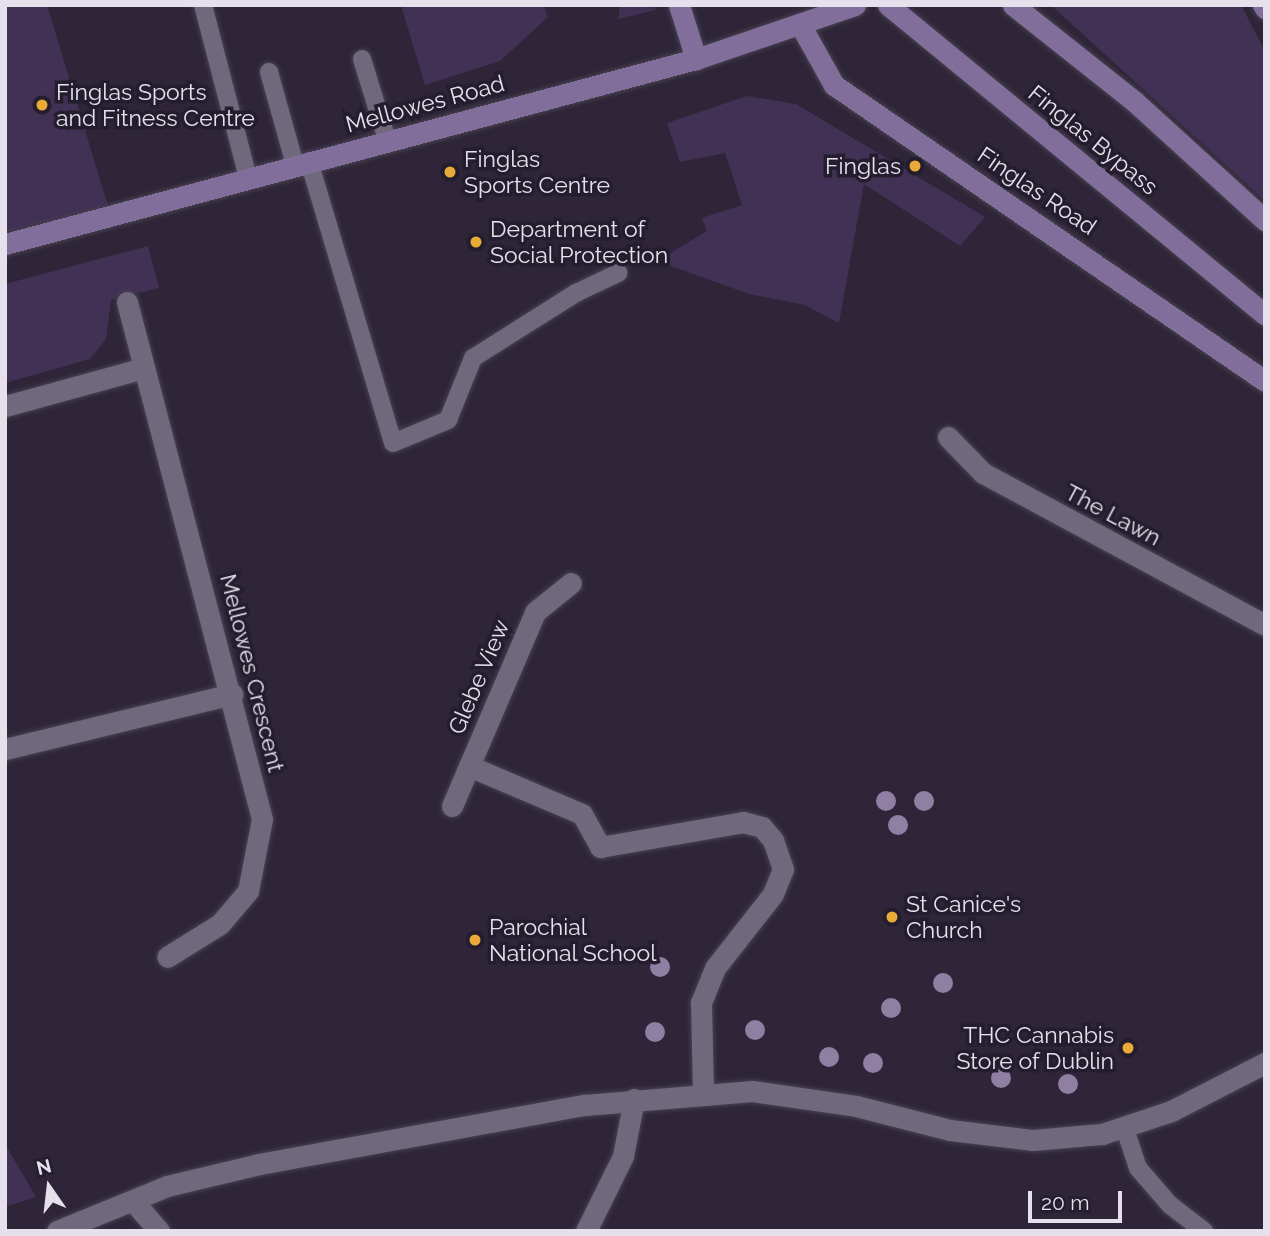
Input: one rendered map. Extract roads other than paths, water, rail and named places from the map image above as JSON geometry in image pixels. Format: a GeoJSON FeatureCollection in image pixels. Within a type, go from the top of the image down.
{"type":"FeatureCollection","features":[{"type":"Feature","properties":{"kind":"main road"},"geometry":{"type":"LineString","coordinates":[[679,5],[696,59]]}},
{"type":"Feature","properties":{"kind":"main road","name":"Finglas Bypass"},"geometry":{"type":"LineString","coordinates":[[888,5],[1265,315]]}},
{"type":"Feature","properties":{"kind":"main road"},"geometry":{"type":"LineString","coordinates":[[1013,5],[1134,101],[1265,220]]}},
{"type":"Feature","properties":{"kind":"main road","name":"Mellowes Road"},"geometry":{"type":"LineString","coordinates":[[5,244],[696,59],[849,8]]}},
{"type":"Feature","properties":{"kind":"main road","name":"Finglas Road"},"geometry":{"type":"LineString","coordinates":[[801,26],[834,85],[1265,381]]}},
{"type":"Feature","properties":{"kind":"street","name":"Mellowes Crescent"},"geometry":{"type":"LineString","coordinates":[[127,302],[232,694],[262,819],[257,864],[248,891],[220,924],[167,957]]}},
{"type":"Feature","properties":{"kind":"street"},"geometry":{"type":"LineString","coordinates":[[5,406],[145,368]]}},
{"type":"Feature","properties":{"kind":"street","name":"The Lawn"},"geometry":{"type":"LineString","coordinates":[[948,437],[984,473],[1265,625]]}},
{"type":"Feature","properties":{"kind":"street","name":"Glebe View"},"geometry":{"type":"LineString","coordinates":[[452,806],[535,612],[571,583]]}},
{"type":"Feature","properties":{"kind":"street"},"geometry":{"type":"LineString","coordinates":[[5,749],[232,694]]}},
{"type":"Feature","properties":{"kind":"street","name":"Glebe View"},"geometry":{"type":"LineString","coordinates":[[469,766],[582,814],[600,846],[743,822],[762,827],[773,839],[783,869],[773,894],[715,968],[701,1003],[703,1093]]}},
{"type":"Feature","properties":{"kind":"street"},"geometry":{"type":"LineString","coordinates":[[57,1231],[167,1186],[259,1164],[634,1099],[752,1091],[856,1106],[950,1130],[1033,1140],[1102,1134],[1171,1111],[1265,1063]]}},
{"type":"Feature","properties":{"kind":"street"},"geometry":{"type":"LineString","coordinates":[[586,1231],[623,1156],[634,1099]]}},
{"type":"Feature","properties":{"kind":"street"},"geometry":{"type":"LineString","coordinates":[[133,1201],[159,1231]]}},
{"type":"Feature","properties":{"kind":"lane"},"geometry":{"type":"LineString","coordinates":[[203,5],[248,178]]}},
{"type":"Feature","properties":{"kind":"lane"},"geometry":{"type":"LineString","coordinates":[[362,59],[387,140]]}},
{"type":"Feature","properties":{"kind":"lane"},"geometry":{"type":"LineString","coordinates":[[269,72],[302,163],[393,443],[449,419],[473,358],[576,293],[618,273]]}},
{"type":"Feature","properties":{"kind":"lane"},"geometry":{"type":"LineString","coordinates":[[1124,1126],[1138,1168],[1170,1205],[1204,1231]]}},
{"type":"Feature","properties":{"kind":"place","name":"Finglas Sports and Fitness Centre"},"geometry":{"type":"Point","coordinates":[42,105]}},
{"type":"Feature","properties":{"kind":"place","name":"Finglas"},"geometry":{"type":"Point","coordinates":[915,166]}},
{"type":"Feature","properties":{"kind":"place","name":"Finglas Sports Centre"},"geometry":{"type":"Point","coordinates":[450,172]}},
{"type":"Feature","properties":{"kind":"place","name":"Department of Social Protection"},"geometry":{"type":"Point","coordinates":[476,242]}},
{"type":"Feature","properties":{"kind":"place","name":"St Canice's Church"},"geometry":{"type":"Point","coordinates":[892,917]}},
{"type":"Feature","properties":{"kind":"place","name":"Parochial National School"},"geometry":{"type":"Point","coordinates":[475,940]}},
{"type":"Feature","properties":{"kind":"place","name":"THC Cannabis Store of Dublin"},"geometry":{"type":"Point","coordinates":[1128,1048]}}]}
